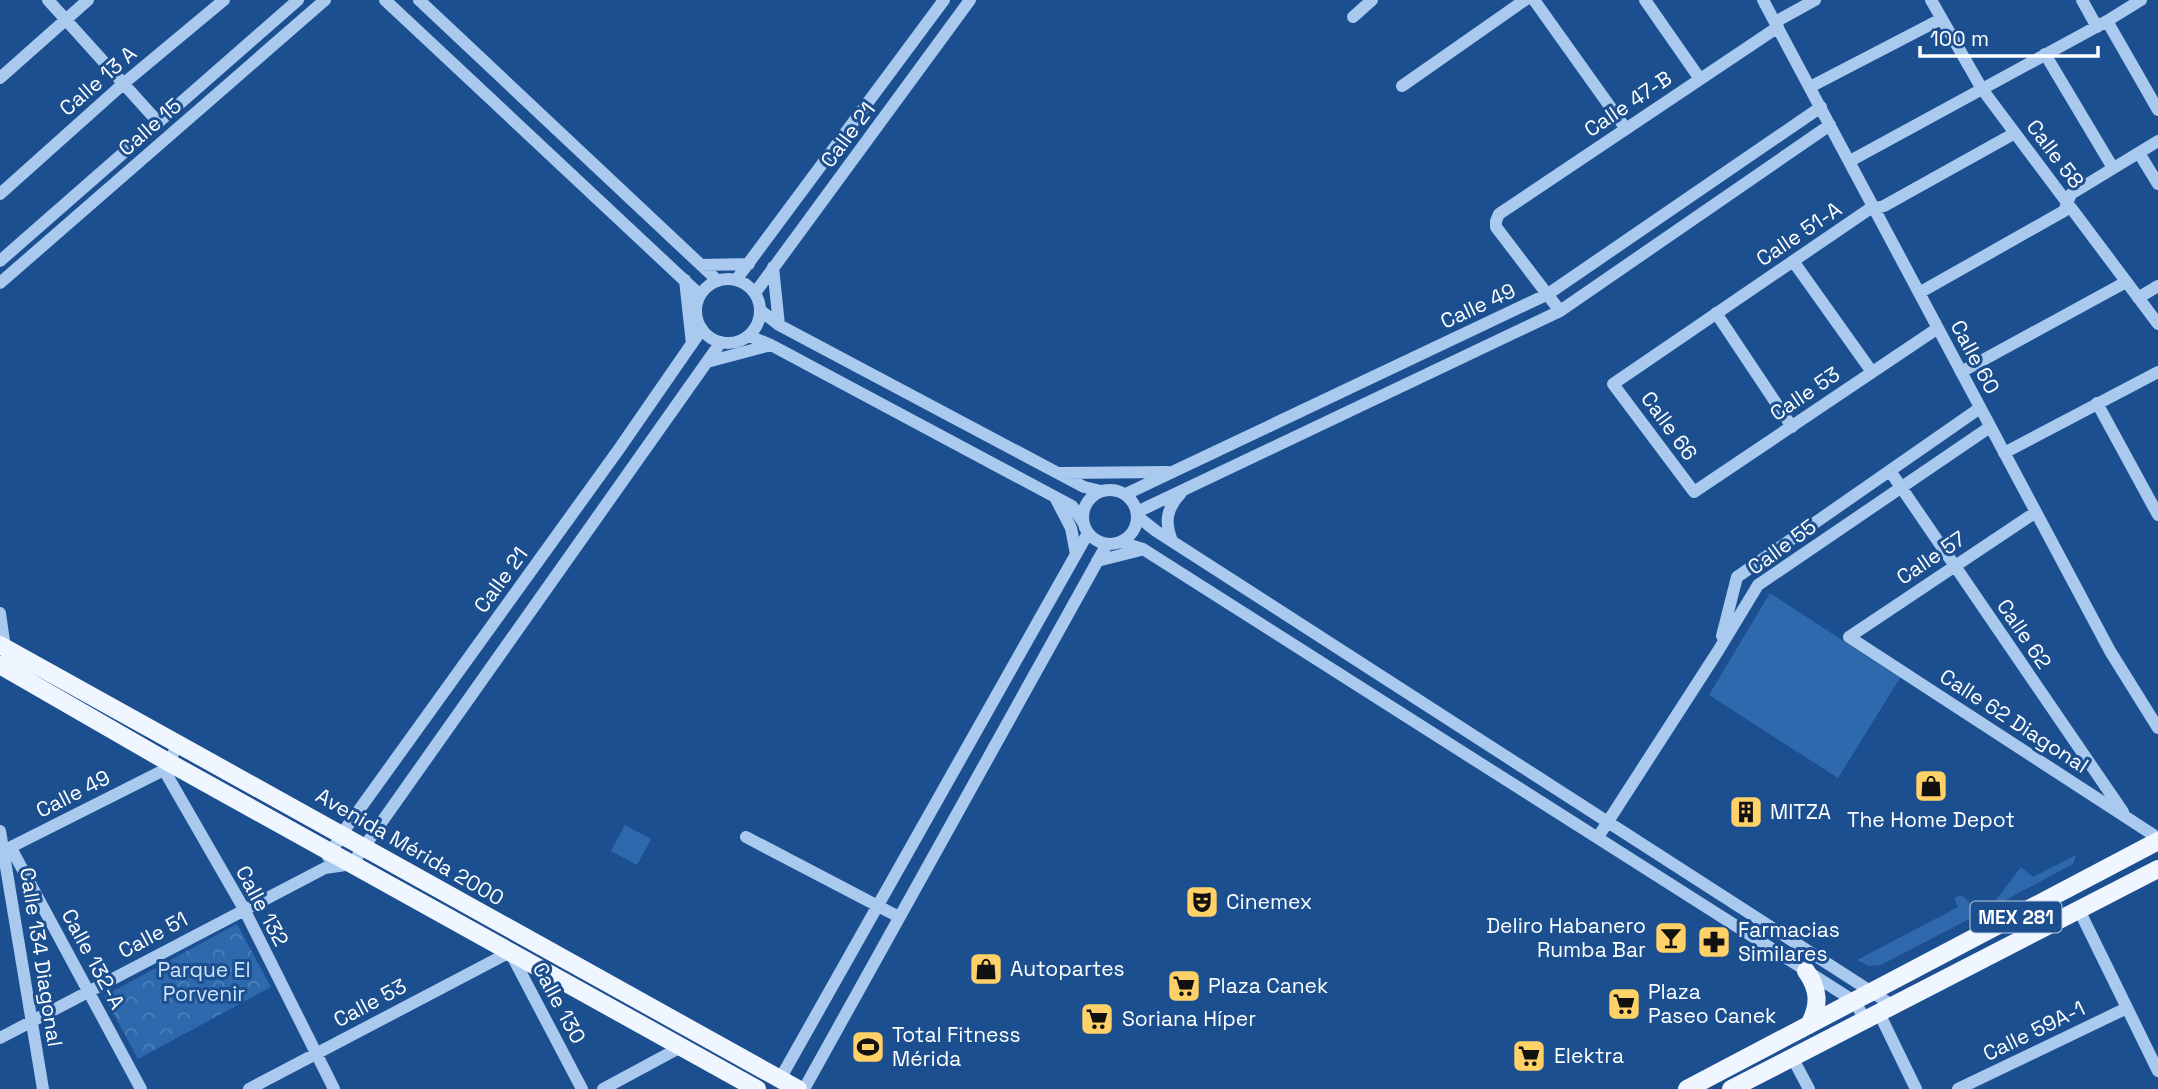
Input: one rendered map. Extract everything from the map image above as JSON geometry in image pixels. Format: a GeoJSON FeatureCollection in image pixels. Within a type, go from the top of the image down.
{"type":"FeatureCollection","features":[{"type":"Feature","properties":{"kind":"main road","name":"Avenida Mérida 2000"},"geometry":{"type":"LineString","coordinates":[[2,653],[364,846],[798,1089]]}},
{"type":"Feature","properties":{"kind":"main road","name":"Avenida Mérida 2000"},"geometry":{"type":"LineString","coordinates":[[2,653],[166,766],[328,860],[352,864],[757,1089]]}},
{"type":"Feature","properties":{"kind":"main road","name":"MEX 281"},"geometry":{"type":"LineString","coordinates":[[1687,1089],[2158,839]]}},
{"type":"Feature","properties":{"kind":"main road","name":"MEX 281"},"geometry":{"type":"LineString","coordinates":[[1731,1089],[2158,869]]}},
{"type":"Feature","properties":{"kind":"main road"},"geometry":{"type":"LineString","coordinates":[[1806,971],[1817,997],[1817,1009],[1809,1024]]}},
{"type":"Feature","properties":{"kind":"street"},"geometry":{"type":"LineString","coordinates":[[48,0],[158,122]]}},
{"type":"Feature","properties":{"kind":"street"},"geometry":{"type":"LineString","coordinates":[[0,78],[88,0]]}},
{"type":"Feature","properties":{"kind":"street","name":"Calle 13 A"},"geometry":{"type":"LineString","coordinates":[[0,194],[123,84],[224,0]]}},
{"type":"Feature","properties":{"kind":"street","name":"Calle 15"},"geometry":{"type":"LineString","coordinates":[[0,261],[298,0]]}},
{"type":"Feature","properties":{"kind":"street","name":"Calle 15"},"geometry":{"type":"LineString","coordinates":[[0,283],[325,0]]}},
{"type":"Feature","properties":{"kind":"street"},"geometry":{"type":"LineString","coordinates":[[385,0],[700,295]]}},
{"type":"Feature","properties":{"kind":"street"},"geometry":{"type":"LineString","coordinates":[[419,0],[718,281]]}},
{"type":"Feature","properties":{"kind":"street","name":"Calle 21"},"geometry":{"type":"LineString","coordinates":[[736,280],[944,0]]}},
{"type":"Feature","properties":{"kind":"street","name":"Calle 21"},"geometry":{"type":"LineString","coordinates":[[755,293],[970,0]]}},
{"type":"Feature","properties":{"kind":"street"},"geometry":{"type":"LineString","coordinates":[[1353,17],[1372,0]]}},
{"type":"Feature","properties":{"kind":"street"},"geometry":{"type":"LineString","coordinates":[[1402,86],[1525,0]]}},
{"type":"Feature","properties":{"kind":"street"},"geometry":{"type":"LineString","coordinates":[[1534,0],[1626,129]]}},
{"type":"Feature","properties":{"kind":"street"},"geometry":{"type":"LineString","coordinates":[[1645,0],[1700,79]]}},
{"type":"Feature","properties":{"kind":"street","name":"Calle 60"},"geometry":{"type":"LineString","coordinates":[[1763,0],[2110,651],[2158,728]]}},
{"type":"Feature","properties":{"kind":"street","name":"Calle 47-B"},"geometry":{"type":"LineString","coordinates":[[1548,294],[1496,227],[1499,214],[1815,0]]}},
{"type":"Feature","properties":{"kind":"street","name":"Calle 58"},"geometry":{"type":"LineString","coordinates":[[1931,0],[1982,89],[2158,324]]}},
{"type":"Feature","properties":{"kind":"street"},"geometry":{"type":"LineString","coordinates":[[2082,0],[2102,24],[2158,110]]}},
{"type":"Feature","properties":{"kind":"street"},"geometry":{"type":"LineString","coordinates":[[1850,161],[2102,24],[2141,0]]}},
{"type":"Feature","properties":{"kind":"street"},"geometry":{"type":"LineString","coordinates":[[1810,87],[1941,19]]}},
{"type":"Feature","properties":{"kind":"street"},"geometry":{"type":"LineString","coordinates":[[2045,54],[2113,168]]}},
{"type":"Feature","properties":{"kind":"street"},"geometry":{"type":"LineString","coordinates":[[891,72],[908,87]]}},
{"type":"Feature","properties":{"kind":"street","name":"Calle 49"},"geometry":{"type":"LineString","coordinates":[[1126,494],[1548,294],[1821,107]]}},
{"type":"Feature","properties":{"kind":"street"},"geometry":{"type":"LineString","coordinates":[[526,132],[543,117]]}},
{"type":"Feature","properties":{"kind":"street","name":"Calle 49"},"geometry":{"type":"LineString","coordinates":[[1137,514],[1560,311],[1830,125]]}},
{"type":"Feature","properties":{"kind":"street","name":"Calle 51-A"},"geometry":{"type":"LineString","coordinates":[[1613,384],[1868,210],[1884,206],[2015,133]]}},
{"type":"Feature","properties":{"kind":"street"},"geometry":{"type":"LineString","coordinates":[[1919,293],[2064,211],[2071,194],[2158,141]]}},
{"type":"Feature","properties":{"kind":"street"},"geometry":{"type":"LineString","coordinates":[[2139,153],[2158,184]]}},
{"type":"Feature","properties":{"kind":"street"},"geometry":{"type":"LineString","coordinates":[[1693,195],[1704,212]]}},
{"type":"Feature","properties":{"kind":"street"},"geometry":{"type":"LineString","coordinates":[[1793,261],[1872,372]]}},
{"type":"Feature","properties":{"kind":"street"},"geometry":{"type":"LineString","coordinates":[[701,265],[749,264]]}},
{"type":"Feature","properties":{"kind":"street"},"geometry":{"type":"LineString","coordinates":[[773,267],[779,325]]}},
{"type":"Feature","properties":{"kind":"street"},"geometry":{"type":"LineString","coordinates":[[685,280],[692,344]]}},
{"type":"Feature","properties":{"kind":"street"},"geometry":{"type":"LineString","coordinates":[[736,280],[755,293],[760,310],[755,328],[749,335],[731,343],[721,342],[702,329],[697,316],[700,295],[718,281],[736,280]]}},
{"type":"Feature","properties":{"kind":"street"},"geometry":{"type":"LineString","coordinates":[[1961,372],[2126,282]]}},
{"type":"Feature","properties":{"kind":"street"},"geometry":{"type":"LineString","coordinates":[[2138,298],[2158,286]]}},
{"type":"Feature","properties":{"kind":"street"},"geometry":{"type":"LineString","coordinates":[[1548,294],[1560,311]]}},
{"type":"Feature","properties":{"kind":"street"},"geometry":{"type":"LineString","coordinates":[[760,310],[779,325],[1084,488],[1101,491]]}},
{"type":"Feature","properties":{"kind":"street"},"geometry":{"type":"LineString","coordinates":[[1716,313],[1791,426]]}},
{"type":"Feature","properties":{"kind":"street","name":"Calle 53"},"geometry":{"type":"LineString","coordinates":[[1693,492],[1938,328]]}},
{"type":"Feature","properties":{"kind":"street","name":"Calle 21"},"geometry":{"type":"LineString","coordinates":[[328,860],[342,834],[702,329]]}},
{"type":"Feature","properties":{"kind":"street"},"geometry":{"type":"LineString","coordinates":[[749,335],[1072,506],[1093,538],[1143,549],[1806,971],[1854,1001],[1880,1013]]}},
{"type":"Feature","properties":{"kind":"street","name":"Calle 21"},"geometry":{"type":"LineString","coordinates":[[352,864],[721,342]]}},
{"type":"Feature","properties":{"kind":"street"},"geometry":{"type":"LineString","coordinates":[[707,362],[771,345]]}},
{"type":"Feature","properties":{"kind":"street"},"geometry":{"type":"LineString","coordinates":[[2004,453],[2158,372]]}},
{"type":"Feature","properties":{"kind":"street","name":"Calle 66"},"geometry":{"type":"LineString","coordinates":[[1613,384],[1693,492]]}},
{"type":"Feature","properties":{"kind":"street"},"geometry":{"type":"LineString","coordinates":[[1350,386],[1357,407]]}},
{"type":"Feature","properties":{"kind":"street"},"geometry":{"type":"LineString","coordinates":[[2097,403],[2158,515]]}},
{"type":"Feature","properties":{"kind":"street"},"geometry":{"type":"LineString","coordinates":[[917,423],[927,404]]}},
{"type":"Feature","properties":{"kind":"street","name":"Calle 55"},"geometry":{"type":"LineString","coordinates":[[1718,651],[1737,577],[1980,408]]}},
{"type":"Feature","properties":{"kind":"street","name":"Calle 55"},"geometry":{"type":"LineString","coordinates":[[1718,651],[1758,585],[1990,427]]}},
{"type":"Feature","properties":{"kind":"street","name":"Calle 62"},"geometry":{"type":"LineString","coordinates":[[1890,471],[2127,817]]}},
{"type":"Feature","properties":{"kind":"street"},"geometry":{"type":"LineString","coordinates":[[1056,473],[1172,472]]}},
{"type":"Feature","properties":{"kind":"street"},"geometry":{"type":"LineString","coordinates":[[780,1079],[1076,554],[1086,527],[1084,507],[1094,495],[1109,489],[1126,494],[1137,514],[1172,541],[1873,991],[1880,1013],[1916,1089]]}},
{"type":"Feature","properties":{"kind":"street"},"geometry":{"type":"LineString","coordinates":[[1172,541],[1167,520],[1168,510],[1183,490]]}},
{"type":"Feature","properties":{"kind":"street"},"geometry":{"type":"LineString","coordinates":[[1054,496],[1071,528],[1076,554]]}},
{"type":"Feature","properties":{"kind":"street","name":"Calle 57"},"geometry":{"type":"LineString","coordinates":[[1849,637],[2036,512]]}},
{"type":"Feature","properties":{"kind":"street"},"geometry":{"type":"LineString","coordinates":[[804,1089],[1097,561],[1113,543],[1132,532],[1137,514]]}},
{"type":"Feature","properties":{"kind":"street"},"geometry":{"type":"LineString","coordinates":[[1097,561],[1143,549]]}},
{"type":"Feature","properties":{"kind":"street"},"geometry":{"type":"LineString","coordinates":[[526,578],[544,591]]}},
{"type":"Feature","properties":{"kind":"street"},"geometry":{"type":"LineString","coordinates":[[0,613],[2,653]]}},
{"type":"Feature","properties":{"kind":"street","name":"Calle 62 Diagonal"},"geometry":{"type":"LineString","coordinates":[[1849,637],[2158,839]]}},
{"type":"Feature","properties":{"kind":"street"},"geometry":{"type":"LineString","coordinates":[[1598,837],[1718,651]]}},
{"type":"Feature","properties":{"kind":"street"},"geometry":{"type":"LineString","coordinates":[[1354,682],[1364,664]]}},
{"type":"Feature","properties":{"kind":"street"},"geometry":{"type":"LineString","coordinates":[[166,766],[178,745]]}},
{"type":"Feature","properties":{"kind":"street","name":"Calle 49"},"geometry":{"type":"LineString","coordinates":[[5,850],[166,766]]}},
{"type":"Feature","properties":{"kind":"street","name":"Calle 132"},"geometry":{"type":"LineString","coordinates":[[166,766],[244,909],[334,1089]]}},
{"type":"Feature","properties":{"kind":"street","name":"Calle 134 Diagonal"},"geometry":{"type":"LineString","coordinates":[[0,831],[43,1089]]}},
{"type":"Feature","properties":{"kind":"street"},"geometry":{"type":"LineString","coordinates":[[746,837],[899,918]]}},
{"type":"Feature","properties":{"kind":"street","name":"Calle 132-A"},"geometry":{"type":"LineString","coordinates":[[5,850],[89,991],[141,1089]]}},
{"type":"Feature","properties":{"kind":"street","name":"Calle 51"},"geometry":{"type":"LineString","coordinates":[[0,1038],[244,909],[328,860]]}},
{"type":"Feature","properties":{"kind":"street"},"geometry":{"type":"LineString","coordinates":[[2079,911],[2158,1071]]}},
{"type":"Feature","properties":{"kind":"street","name":"Calle 130"},"geometry":{"type":"LineString","coordinates":[[519,935],[510,952],[582,1089]]}},
{"type":"Feature","properties":{"kind":"street","name":"Calle 53"},"geometry":{"type":"LineString","coordinates":[[249,1089],[510,952]]}},
{"type":"Feature","properties":{"kind":"street","name":"Calle 59A-1"},"geometry":{"type":"LineString","coordinates":[[1958,1089],[2127,1008]]}},
{"type":"Feature","properties":{"kind":"street"},"geometry":{"type":"LineString","coordinates":[[603,1089],[681,1047]]}},
{"type":"Feature","properties":{"kind":"street"},"geometry":{"type":"LineString","coordinates":[[1792,1057],[1809,1089]]}},
{"type":"Feature","properties":{"kind":"green space"},"geometry":{"type":"Polygon","coordinates":[[[1770,593],[1900,678],[1838,778],[1709,695],[1770,593]]]}},
{"type":"Feature","properties":{"kind":"green space"},"geometry":{"type":"Polygon","coordinates":[[[625,825],[651,839],[637,865],[611,851],[625,825]]]}},
{"type":"Feature","properties":{"kind":"green space"},"geometry":{"type":"Polygon","coordinates":[[[2076,855],[2073,864],[2000,903],[1996,900],[2021,867],[2033,877],[2076,855]]]}},
{"type":"Feature","properties":{"kind":"green space"},"geometry":{"type":"Polygon","coordinates":[[[1961,895],[1970,903],[1975,916],[1881,965],[1869,966],[1857,960],[1958,907],[1954,898],[1961,895]]]}},
{"type":"Feature","properties":{"kind":"green space","name":"Parque El Porvenir"},"geometry":{"type":"Polygon","coordinates":[[[237,924],[271,987],[138,1059],[104,996],[237,924]]]}},
{"type":"Feature","properties":{"kind":"place","name":"The Home Depot"},"geometry":{"type":"Point","coordinates":[1931,786]}},
{"type":"Feature","properties":{"kind":"place","name":"MITZA"},"geometry":{"type":"Point","coordinates":[1746,812]}},
{"type":"Feature","properties":{"kind":"place","name":"Cinemex"},"geometry":{"type":"Point","coordinates":[1202,902]}},
{"type":"Feature","properties":{"kind":"place","name":"Deliro Habanero Rumba Bar"},"geometry":{"type":"Point","coordinates":[1671,938]}},
{"type":"Feature","properties":{"kind":"place","name":"Farmacias Similares"},"geometry":{"type":"Point","coordinates":[1714,942]}},
{"type":"Feature","properties":{"kind":"place","name":"Autopartes"},"geometry":{"type":"Point","coordinates":[986,969]}},
{"type":"Feature","properties":{"kind":"place","name":"Plaza Canek"},"geometry":{"type":"Point","coordinates":[1184,986]}},
{"type":"Feature","properties":{"kind":"place","name":"Plaza Paseo Canek"},"geometry":{"type":"Point","coordinates":[1624,1004]}},
{"type":"Feature","properties":{"kind":"place","name":"Soriana Híper"},"geometry":{"type":"Point","coordinates":[1097,1019]}},
{"type":"Feature","properties":{"kind":"place","name":"Total Fitness Mérida"},"geometry":{"type":"Point","coordinates":[868,1047]}},
{"type":"Feature","properties":{"kind":"place","name":"Elektra"},"geometry":{"type":"Point","coordinates":[1529,1056]}}]}
